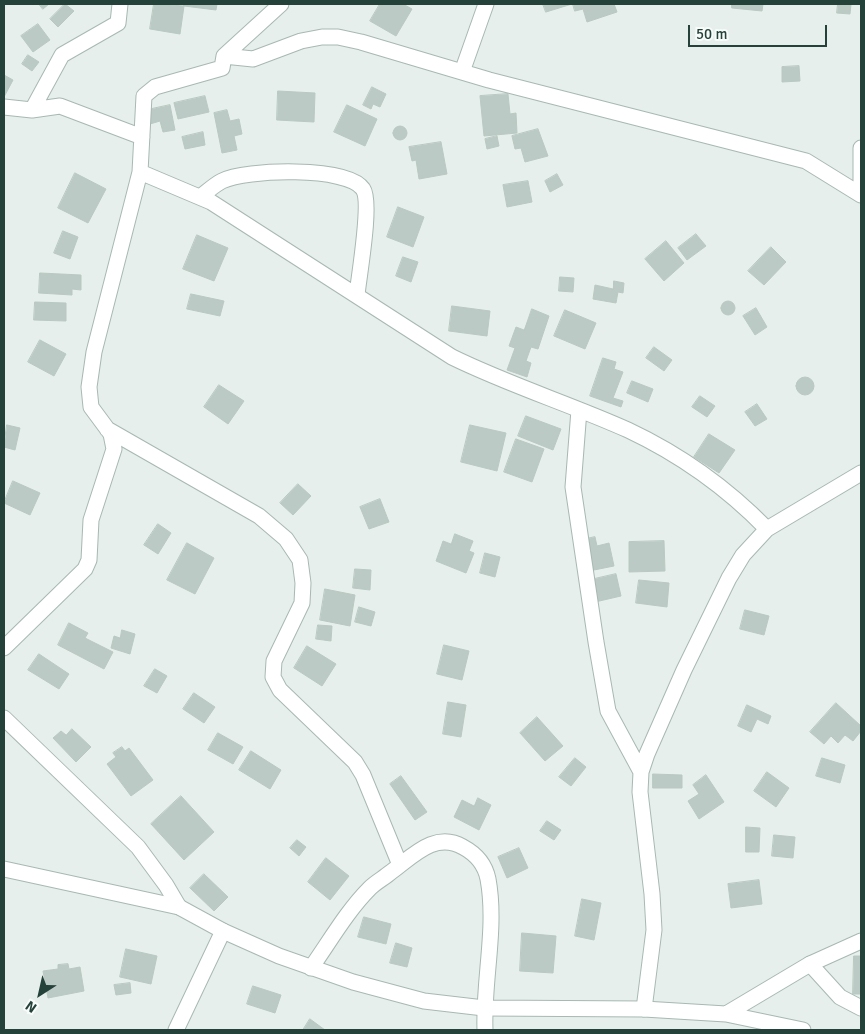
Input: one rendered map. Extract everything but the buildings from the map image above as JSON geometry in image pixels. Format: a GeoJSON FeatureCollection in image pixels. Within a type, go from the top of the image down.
{"type":"FeatureCollection","features":[{"type":"Feature","properties":{"kind":"street"},"geometry":{"type":"LineString","coordinates":[[32,110],[62,55],[118,23],[120,4]]}},
{"type":"Feature","properties":{"kind":"street"},"geometry":{"type":"LineString","coordinates":[[4,648],[85,569],[89,560],[91,520],[114,449],[111,434],[91,407],[88,387],[94,352],[140,172],[144,96],[148,91],[222,68],[224,56],[281,4]]}},
{"type":"Feature","properties":{"kind":"street"},"geometry":{"type":"LineString","coordinates":[[462,72],[486,4]]}},
{"type":"Feature","properties":{"kind":"street"},"geometry":{"type":"LineString","coordinates":[[224,56],[253,59],[301,41],[338,37],[650,123],[806,161],[861,195]]}},
{"type":"Feature","properties":{"kind":"street"},"geometry":{"type":"LineString","coordinates":[[4,107],[32,110],[60,106],[142,137]]}},
{"type":"Feature","properties":{"kind":"street"},"geometry":{"type":"LineString","coordinates":[[861,148],[861,191]]}},
{"type":"Feature","properties":{"kind":"street"},"geometry":{"type":"LineString","coordinates":[[140,172],[200,197],[452,357],[481,372],[630,431],[677,458],[729,494],[767,529]]}},
{"type":"Feature","properties":{"kind":"street"},"geometry":{"type":"LineString","coordinates":[[200,197],[222,181],[261,172],[338,174],[353,180],[363,189],[367,207],[357,295]]}},
{"type":"Feature","properties":{"kind":"street"},"geometry":{"type":"LineString","coordinates":[[579,410],[573,487],[596,642],[608,711],[641,772]]}},
{"type":"Feature","properties":{"kind":"street"},"geometry":{"type":"LineString","coordinates":[[107,429],[259,516],[286,539],[300,560],[303,583],[302,603],[274,661],[273,677],[280,690],[355,762],[363,775],[400,865]]}},
{"type":"Feature","properties":{"kind":"street"},"geometry":{"type":"LineString","coordinates":[[644,1008],[654,930],[652,894],[640,792],[641,772],[684,670],[729,578],[743,556],[767,529],[861,473]]}},
{"type":"Feature","properties":{"kind":"street"},"geometry":{"type":"LineString","coordinates":[[4,718],[138,848],[166,885],[179,907]]}},
{"type":"Feature","properties":{"kind":"street"},"geometry":{"type":"LineString","coordinates":[[311,968],[370,887],[415,853],[436,842],[453,841],[472,852],[482,862],[488,878],[490,905],[484,1030]]}},
{"type":"Feature","properties":{"kind":"street"},"geometry":{"type":"LineString","coordinates":[[4,869],[179,907],[223,931],[279,956],[353,982],[424,1001],[484,1008],[644,1008],[726,1014],[803,1030]]}},
{"type":"Feature","properties":{"kind":"street"},"geometry":{"type":"LineString","coordinates":[[176,1030],[223,931]]}},
{"type":"Feature","properties":{"kind":"street"},"geometry":{"type":"LineString","coordinates":[[726,1014],[810,964],[861,941]]}},
{"type":"Feature","properties":{"kind":"street"},"geometry":{"type":"LineString","coordinates":[[810,964],[840,997],[861,1008]]}}]}
